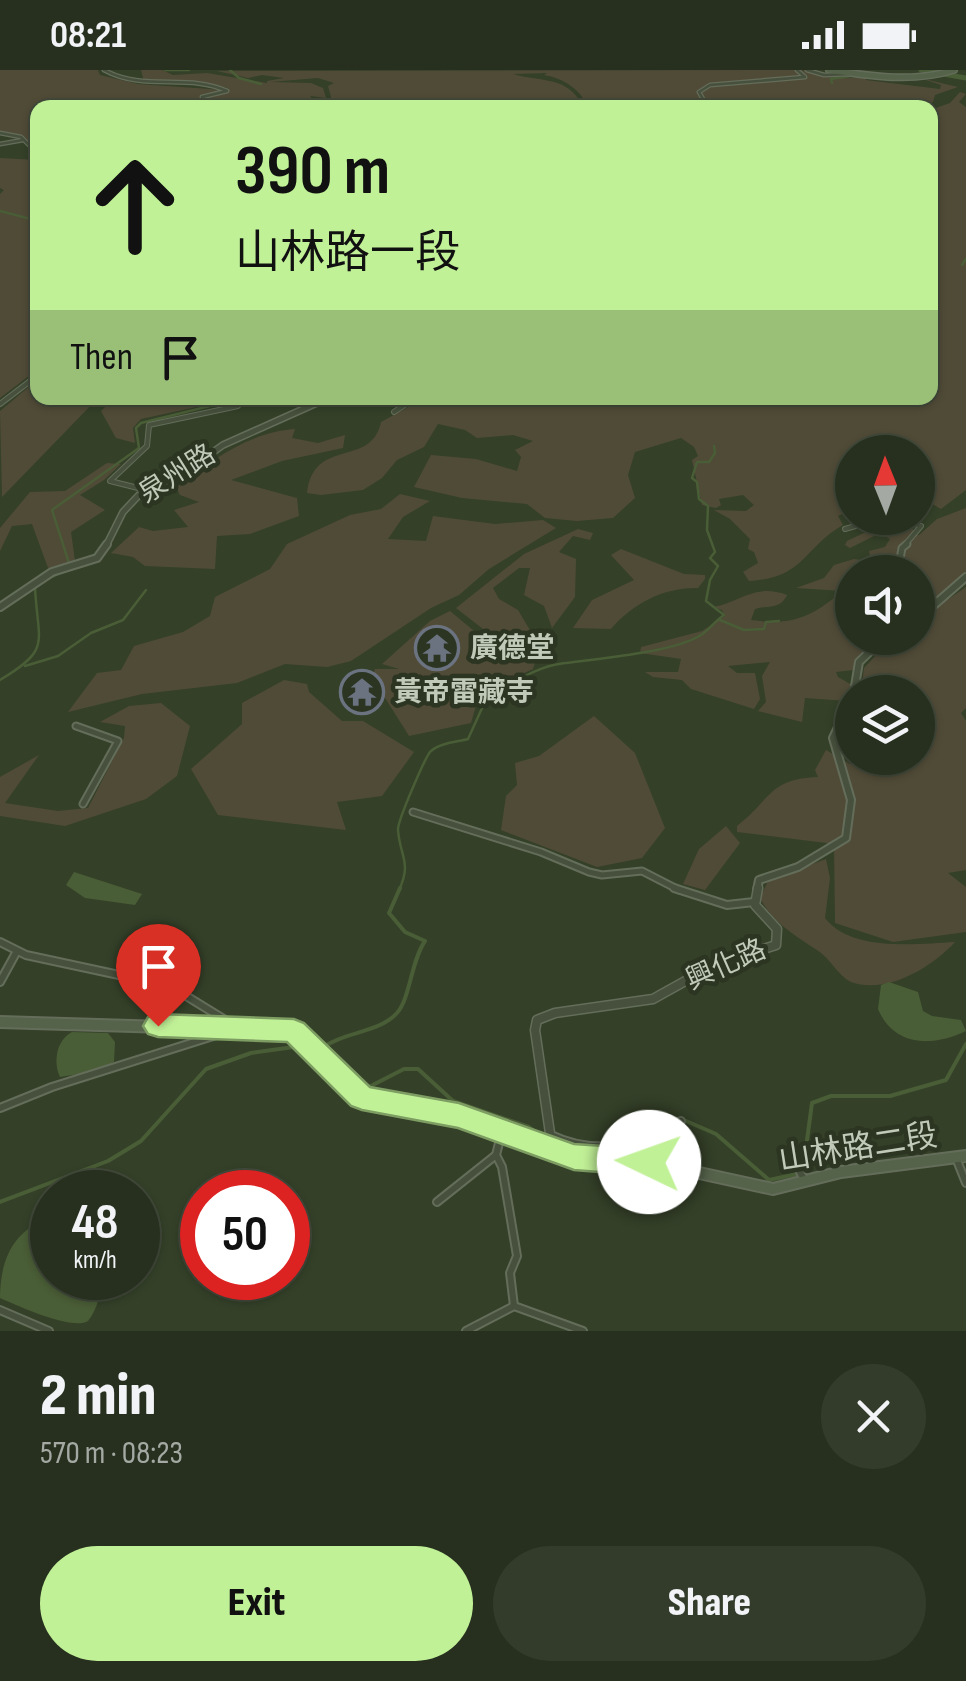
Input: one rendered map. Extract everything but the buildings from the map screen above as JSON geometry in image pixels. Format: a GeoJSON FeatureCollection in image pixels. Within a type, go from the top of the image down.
{"type":"FeatureCollection","features":[{"type":"Feature","properties":{"kind":"main road"},"geometry":{"type":"LineString","coordinates":[[828,70],[897,78],[938,76],[954,70]]}},
{"type":"Feature","properties":{"kind":"main road"},"geometry":{"type":"LineString","coordinates":[[0,1022],[237,1027]]}},
{"type":"Feature","properties":{"kind":"main road","name":"山林路二段"},"geometry":{"type":"LineString","coordinates":[[237,1027],[280,1028],[300,1035],[362,1098],[459,1116],[552,1144],[590,1160],[658,1164],[773,1189],[841,1172],[961,1156]]}},
{"type":"Feature","properties":{"kind":"street"},"geometry":{"type":"LineString","coordinates":[[104,70],[150,85],[215,86],[227,91],[202,97]]}},
{"type":"Feature","properties":{"kind":"street"},"geometry":{"type":"LineString","coordinates":[[704,100],[699,92],[710,84],[805,77],[797,70]]}},
{"type":"Feature","properties":{"kind":"street"},"geometry":{"type":"LineString","coordinates":[[807,70],[824,75],[850,74]]}},
{"type":"Feature","properties":{"kind":"street"},"geometry":{"type":"LineString","coordinates":[[0,134],[24,140],[30,146]]}},
{"type":"Feature","properties":{"kind":"street"},"geometry":{"type":"LineString","coordinates":[[0,144],[24,140]]}},
{"type":"Feature","properties":{"kind":"street"},"geometry":{"type":"LineString","coordinates":[[0,404],[30,381]]}},
{"type":"Feature","properties":{"kind":"street","name":"泉州路"},"geometry":{"type":"LineString","coordinates":[[0,607],[52,572],[97,558],[128,505],[146,490],[184,473],[223,445],[312,405]]}},
{"type":"Feature","properties":{"kind":"street"},"geometry":{"type":"LineString","coordinates":[[394,412],[408,405]]}},
{"type":"Feature","properties":{"kind":"street"},"geometry":{"type":"LineString","coordinates":[[146,490],[110,481],[147,446],[149,425],[238,406]]}},
{"type":"Feature","properties":{"kind":"street"},"geometry":{"type":"LineString","coordinates":[[901,555],[902,548],[917,535]]}},
{"type":"Feature","properties":{"kind":"street"},"geometry":{"type":"LineString","coordinates":[[935,603],[966,577]]}},
{"type":"Feature","properties":{"kind":"street"},"geometry":{"type":"LineString","coordinates":[[76,726],[118,742],[83,804]]}},
{"type":"Feature","properties":{"kind":"street","name":"興化路"},"geometry":{"type":"LineString","coordinates":[[552,1144],[535,1030],[538,1020],[555,1013],[653,998],[725,960],[770,949],[776,944],[777,929],[754,902],[756,886],[763,877],[791,870],[846,838],[851,800],[844,775]]}},
{"type":"Feature","properties":{"kind":"street"},"geometry":{"type":"LineString","coordinates":[[413,812],[541,852],[589,872],[602,875],[642,871],[684,892],[727,905],[754,902]]}},
{"type":"Feature","properties":{"kind":"street"},"geometry":{"type":"LineString","coordinates":[[0,942],[17,951],[170,986],[237,1027]]}},
{"type":"Feature","properties":{"kind":"street"},"geometry":{"type":"LineString","coordinates":[[0,982],[17,951]]}},
{"type":"Feature","properties":{"kind":"street"},"geometry":{"type":"LineString","coordinates":[[0,1108],[52,1087],[210,1040],[237,1027]]}},
{"type":"Feature","properties":{"kind":"street"},"geometry":{"type":"LineString","coordinates":[[552,1144],[614,1148],[642,1143],[682,1121]]}},
{"type":"Feature","properties":{"kind":"street"},"geometry":{"type":"LineString","coordinates":[[436,1202],[496,1155],[502,1132]]}},
{"type":"Feature","properties":{"kind":"street"},"geometry":{"type":"LineString","coordinates":[[628,1161],[642,1143]]}},
{"type":"Feature","properties":{"kind":"street"},"geometry":{"type":"LineString","coordinates":[[496,1155],[502,1167],[516,1251],[510,1273],[514,1306]]}},
{"type":"Feature","properties":{"kind":"street"},"geometry":{"type":"LineString","coordinates":[[961,1156],[966,1183]]}},
{"type":"Feature","properties":{"kind":"street"},"geometry":{"type":"LineString","coordinates":[[794,1167],[804,1180]]}},
{"type":"Feature","properties":{"kind":"street"},"geometry":{"type":"LineString","coordinates":[[466,1331],[514,1306],[582,1331]]}},
{"type":"Feature","properties":{"kind":"street"},"geometry":{"type":"LineString","coordinates":[[0,1310],[49,1331]]}},
{"type":"Feature","properties":{"kind":"shaded area"},"geometry":{"type":"Polygon","coordinates":[[[0,70],[98,70],[100,75],[138,84],[224,90],[227,88],[144,82],[141,70],[162,70],[173,75],[207,73],[267,83],[267,81],[284,78],[248,78],[217,71],[795,70],[803,74],[790,80],[808,76],[799,70],[940,89],[941,85],[920,78],[958,87],[935,95],[934,100],[584,100],[565,82],[544,75],[547,73],[513,74],[561,85],[579,100],[330,100],[328,86],[334,83],[318,78],[270,82],[311,83],[323,88],[326,98],[310,96],[313,100],[30,100],[30,146],[20,138],[0,133],[0,70]]]}},
{"type":"Feature","properties":{"kind":"shaded area"},"geometry":{"type":"Polygon","coordinates":[[[960,92],[966,94],[959,102],[966,107],[966,490],[941,509],[935,506],[935,435],[835,435],[835,531],[793,568],[767,579],[749,581],[743,572],[758,563],[754,552],[748,549],[750,539],[730,519],[714,510],[746,511],[754,505],[743,495],[719,499],[721,505],[716,508],[702,505],[692,460],[698,456],[694,447],[681,438],[635,452],[628,475],[635,498],[613,518],[545,518],[527,504],[462,498],[414,487],[431,455],[476,459],[517,471],[521,457],[515,450],[533,441],[513,435],[477,438],[465,430],[438,424],[424,447],[397,460],[382,478],[363,490],[307,493],[320,464],[366,445],[381,422],[412,405],[938,405],[938,107],[950,103],[960,92]]]}},
{"type":"Feature","properties":{"kind":"shaded area"},"geometry":{"type":"Polygon","coordinates":[[[0,158],[30,160],[30,375],[0,398],[0,194],[4,190],[0,188],[0,158]]]}},
{"type":"Feature","properties":{"kind":"shaded area"},"geometry":{"type":"Polygon","coordinates":[[[30,386],[30,405],[91,405],[2,497],[0,411],[30,386]]]}},
{"type":"Feature","properties":{"kind":"shaded area"},"geometry":{"type":"Polygon","coordinates":[[[107,405],[206,405],[141,419],[133,428],[135,443],[116,438],[101,411],[107,405]]]}},
{"type":"Feature","properties":{"kind":"shaded area"},"geometry":{"type":"Polygon","coordinates":[[[295,429],[292,438],[318,443],[345,435],[343,448],[282,461],[231,480],[297,498],[299,516],[250,534],[217,536],[215,569],[145,566],[133,557],[111,553],[139,527],[153,531],[188,527],[174,510],[199,502],[180,495],[176,487],[247,442],[295,429]]]}},
{"type":"Feature","properties":{"kind":"shaded area"},"geometry":{"type":"Polygon","coordinates":[[[107,463],[121,464],[80,495],[105,510],[71,532],[75,561],[48,568],[32,524],[12,526],[0,551],[0,528],[30,492],[65,491],[107,463]]]}},
{"type":"Feature","properties":{"kind":"shaded area"},"geometry":{"type":"Polygon","coordinates":[[[400,494],[430,501],[403,517],[388,539],[426,541],[433,516],[495,524],[543,520],[556,528],[489,569],[459,595],[431,608],[351,661],[327,667],[285,664],[237,683],[142,694],[68,712],[97,673],[121,670],[134,646],[183,632],[210,616],[215,597],[270,569],[287,544],[350,515],[381,509],[400,494]]]}},
{"type":"Feature","properties":{"kind":"shaded area"},"geometry":{"type":"Polygon","coordinates":[[[966,508],[966,572],[935,600],[935,555],[870,555],[869,551],[885,547],[890,539],[883,535],[935,535],[937,519],[966,508]]]}},
{"type":"Feature","properties":{"kind":"shaded area"},"geometry":{"type":"Polygon","coordinates":[[[578,529],[593,533],[590,540],[573,536],[559,552],[576,559],[575,597],[552,628],[544,606],[524,595],[530,568],[519,568],[493,588],[499,599],[518,610],[540,647],[533,669],[494,687],[485,682],[473,695],[477,702],[471,723],[409,736],[372,677],[375,669],[399,669],[382,664],[430,621],[450,611],[479,635],[468,655],[477,661],[483,629],[456,608],[524,554],[578,529]]]}},
{"type":"Feature","properties":{"kind":"shaded area"},"geometry":{"type":"Polygon","coordinates":[[[859,535],[876,535],[850,548],[845,545],[859,535]]]}},
{"type":"Feature","properties":{"kind":"shaded area"},"geometry":{"type":"Polygon","coordinates":[[[621,549],[684,574],[705,575],[705,579],[698,588],[673,590],[650,599],[611,629],[573,628],[592,600],[634,580],[611,555],[621,549]]]}},
{"type":"Feature","properties":{"kind":"shaded area"},"geometry":{"type":"Polygon","coordinates":[[[834,565],[835,590],[796,588],[824,578],[834,565]]]}},
{"type":"Feature","properties":{"kind":"shaded area"},"geometry":{"type":"Polygon","coordinates":[[[966,587],[966,708],[961,713],[966,721],[966,870],[948,873],[966,887],[966,932],[893,942],[835,923],[834,844],[737,832],[737,826],[780,786],[818,777],[815,770],[826,750],[835,755],[835,775],[935,775],[935,675],[863,675],[864,668],[876,655],[935,655],[935,608],[966,587]]]}},
{"type":"Feature","properties":{"kind":"shaded area"},"geometry":{"type":"Polygon","coordinates":[[[765,591],[787,595],[777,605],[755,609],[751,620],[779,622],[801,618],[835,597],[835,655],[862,655],[853,670],[836,672],[835,700],[805,698],[802,722],[758,711],[766,702],[762,676],[770,662],[728,666],[737,673],[755,673],[760,699],[754,709],[691,689],[682,680],[653,677],[645,672],[678,672],[681,659],[640,653],[641,647],[702,631],[725,616],[713,607],[765,591]]]}},
{"type":"Feature","properties":{"kind":"shaded area"},"geometry":{"type":"Polygon","coordinates":[[[284,680],[307,684],[309,692],[342,721],[363,721],[414,752],[382,796],[337,802],[346,830],[218,815],[191,769],[242,724],[242,703],[284,680]]]}},
{"type":"Feature","properties":{"kind":"shaded area"},"geometry":{"type":"Polygon","coordinates":[[[161,703],[190,726],[177,776],[146,799],[65,826],[0,816],[0,777],[39,755],[5,803],[58,811],[88,808],[124,738],[125,726],[100,722],[129,706],[161,703]]]}},
{"type":"Feature","properties":{"kind":"shaded area"},"geometry":{"type":"Polygon","coordinates":[[[594,716],[635,753],[665,828],[642,858],[597,867],[501,830],[506,796],[517,785],[515,763],[539,756],[594,716]]]}},
{"type":"Feature","properties":{"kind":"shaded area"},"geometry":{"type":"Polygon","coordinates":[[[726,826],[740,843],[705,890],[683,884],[699,849],[726,826]]]}},
{"type":"Feature","properties":{"kind":"shaded area"},"geometry":{"type":"Polygon","coordinates":[[[826,859],[830,878],[825,918],[836,929],[885,944],[955,942],[934,961],[894,982],[865,985],[846,979],[822,953],[778,921],[760,898],[768,881],[826,859]]]}},
{"type":"Feature","properties":{"kind":"shaded area"},"geometry":{"type":"Polygon","coordinates":[[[74,872],[142,894],[135,905],[85,898],[66,885],[74,872]]]}},
{"type":"Feature","properties":{"kind":"shaded area"},"geometry":{"type":"Polygon","coordinates":[[[889,982],[918,992],[923,1011],[961,1020],[966,1031],[928,1041],[894,1031],[878,1009],[881,985],[889,982]]]}},
{"type":"Feature","properties":{"kind":"shaded area"},"geometry":{"type":"Polygon","coordinates":[[[72,1032],[108,1033],[115,1042],[114,1062],[98,1071],[60,1077],[57,1052],[62,1040],[72,1032]]]}},
{"type":"Feature","properties":{"kind":"shaded area"},"geometry":{"type":"Polygon","coordinates":[[[30,1228],[30,1300],[98,1300],[88,1321],[58,1320],[0,1298],[8,1255],[30,1228]]]}},
{"type":"Feature","properties":{"kind":"waterway"},"geometry":{"type":"LineString","coordinates":[[165,70],[189,70]]}},
{"type":"Feature","properties":{"kind":"waterway"},"geometry":{"type":"LineString","coordinates":[[230,70],[239,78],[261,84]]}},
{"type":"Feature","properties":{"kind":"waterway"},"geometry":{"type":"LineString","coordinates":[[921,70],[966,78]]}},
{"type":"Feature","properties":{"kind":"waterway"},"geometry":{"type":"LineString","coordinates":[[832,83],[831,79],[850,76]]}},
{"type":"Feature","properties":{"kind":"waterway"},"geometry":{"type":"LineString","coordinates":[[0,211],[30,219]]}},
{"type":"Feature","properties":{"kind":"waterway"},"geometry":{"type":"LineString","coordinates":[[962,265],[966,259]]}},
{"type":"Feature","properties":{"kind":"waterway"},"geometry":{"type":"LineString","coordinates":[[69,563],[52,510],[139,448],[136,428],[141,423],[214,405]]}},
{"type":"Feature","properties":{"kind":"waterway"},"geometry":{"type":"LineString","coordinates":[[399,890],[405,866],[398,830],[418,776],[431,751],[468,739],[488,695],[550,666],[653,651],[688,641],[724,615],[706,601],[710,580],[718,566],[710,558],[715,552],[707,530],[708,506],[699,499],[697,482],[692,478],[697,462],[709,462],[715,453],[714,446]]}},
{"type":"Feature","properties":{"kind":"waterway"},"geometry":{"type":"LineString","coordinates":[[47,579],[62,572]]}},
{"type":"Feature","properties":{"kind":"waterway"},"geometry":{"type":"LineString","coordinates":[[0,680],[35,652],[39,634],[35,588]]}},
{"type":"Feature","properties":{"kind":"waterway"},"geometry":{"type":"LineString","coordinates":[[25,666],[58,656],[91,633],[123,620],[146,590]]}},
{"type":"Feature","properties":{"kind":"waterway"},"geometry":{"type":"LineString","coordinates":[[720,620],[744,630],[764,629],[766,622],[779,621]]}},
{"type":"Feature","properties":{"kind":"waterway"},"geometry":{"type":"LineString","coordinates":[[320,1049],[381,1025],[401,1007],[425,941],[405,932],[389,913],[400,888]]}},
{"type":"Feature","properties":{"kind":"waterway"},"geometry":{"type":"LineString","coordinates":[[803,1170],[812,1103],[831,1096],[890,1096],[946,1080],[966,1044]]}},
{"type":"Feature","properties":{"kind":"waterway"},"geometry":{"type":"LineString","coordinates":[[0,1202],[108,1161],[141,1141],[206,1069],[251,1053],[301,1046]]}},
{"type":"Feature","properties":{"kind":"waterway"},"geometry":{"type":"LineString","coordinates":[[361,1091],[404,1069],[418,1069],[453,1101],[529,1127],[548,1141]]}},
{"type":"Feature","properties":{"kind":"waterway"},"geometry":{"type":"LineString","coordinates":[[686,1121],[716,1134],[769,1180],[797,1174]]}},
{"type":"Feature","properties":{"kind":"waterway"},"geometry":{"type":"LineString","coordinates":[[569,1149],[616,1155],[631,1150]]}},
{"type":"Feature","properties":{"kind":"place","name":"廣德堂"},"geometry":{"type":"Point","coordinates":[437,648]}},
{"type":"Feature","properties":{"kind":"place","name":"黃帝雷藏寺"},"geometry":{"type":"Point","coordinates":[362,692]}},
{"type":"Feature","properties":{"kind":"route"},"geometry":{"type":"LineString","coordinates":[[158,1026],[294,1031],[362,1098],[459,1116],[574,1157],[649,1162]]}}]}
